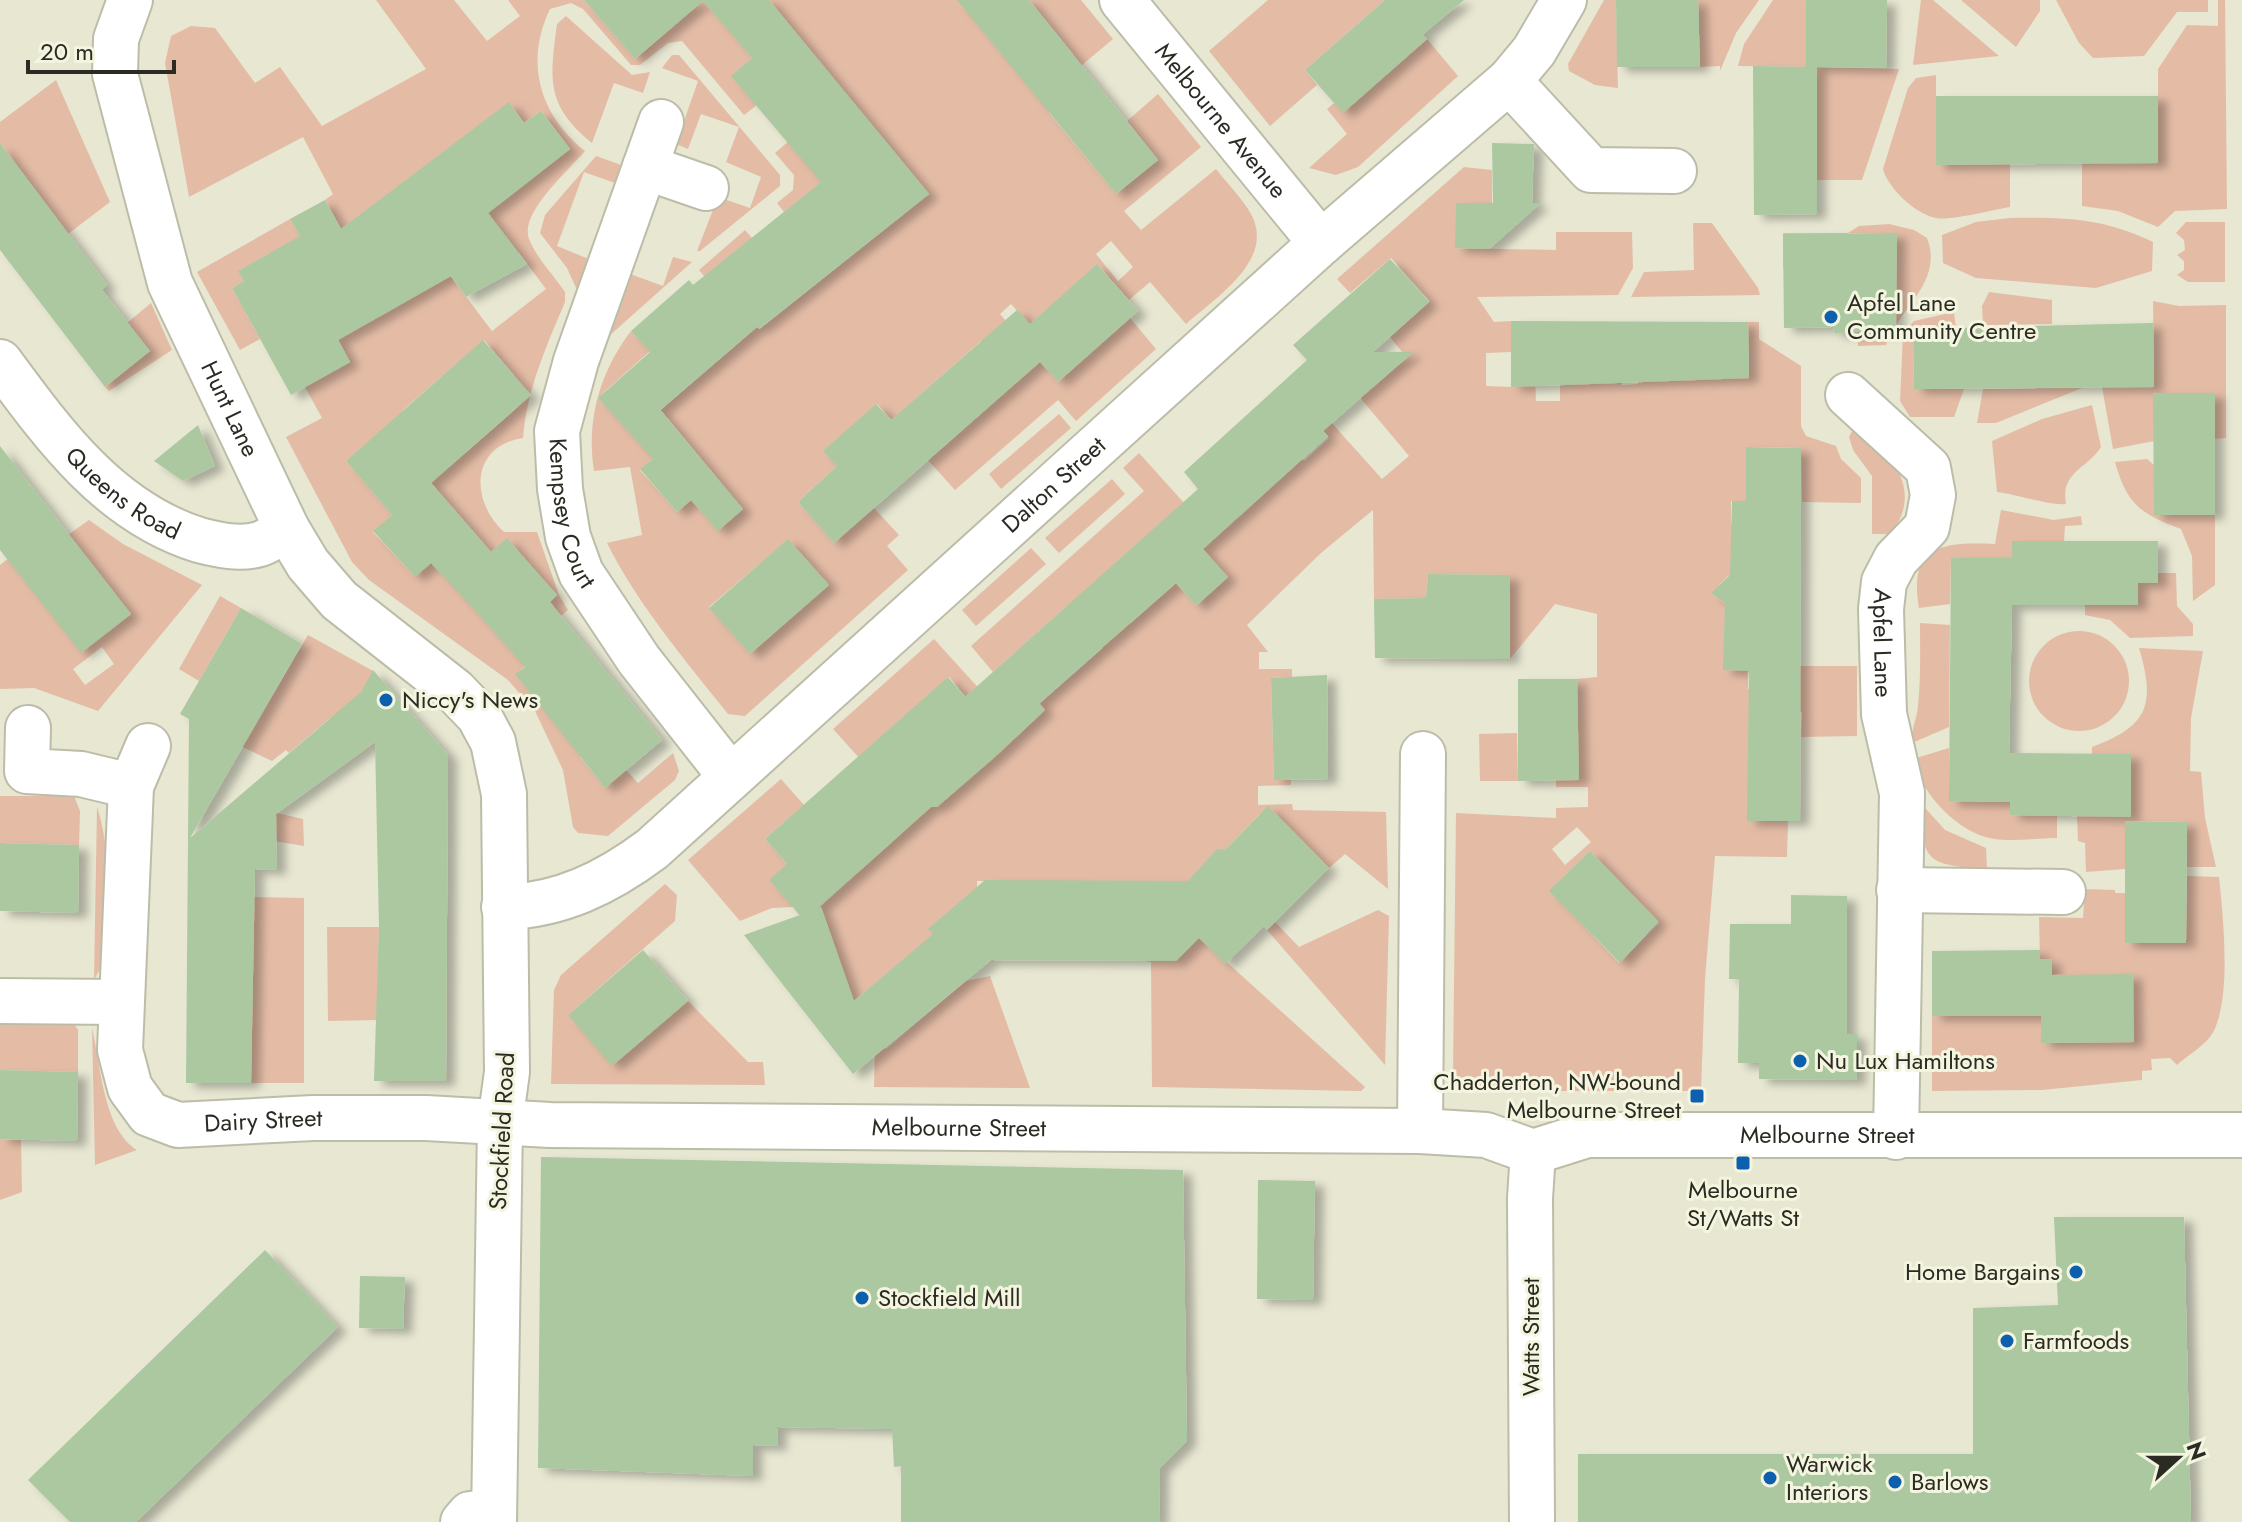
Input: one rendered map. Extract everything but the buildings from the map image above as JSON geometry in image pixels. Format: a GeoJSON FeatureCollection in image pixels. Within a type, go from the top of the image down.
{"type":"FeatureCollection","features":[{"type":"Feature","properties":{"kind":"street","name":"Hunt Lane"},"geometry":{"type":"LineString","coordinates":[[130,0],[116,39],[115,74],[170,283],[287,529],[308,564],[339,600],[455,691],[479,716],[493,742]]}},
{"type":"Feature","properties":{"kind":"street","name":"Melbourne Avenue"},"geometry":{"type":"LineString","coordinates":[[1122,0],[1321,243]]}},
{"type":"Feature","properties":{"kind":"street","name":"Dalton Street"},"geometry":{"type":"LineString","coordinates":[[504,907],[538,906],[614,877],[652,849],[1321,243],[1509,81],[1534,51],[1564,0]]}},
{"type":"Feature","properties":{"kind":"street"},"geometry":{"type":"LineString","coordinates":[[1509,81],[1591,170],[1674,171]]}},
{"type":"Feature","properties":{"kind":"street","name":"Kempsey Court"},"geometry":{"type":"LineString","coordinates":[[661,122],[576,361],[557,431],[560,489],[568,537],[581,573],[639,660],[731,777]]}},
{"type":"Feature","properties":{"kind":"street"},"geometry":{"type":"LineString","coordinates":[[645,167],[706,188]]}},
{"type":"Feature","properties":{"kind":"street","name":"Queens Road"},"geometry":{"type":"LineString","coordinates":[[0,362],[78,461],[105,487],[148,516],[186,536],[221,547],[259,544],[287,529]]}},
{"type":"Feature","properties":{"kind":"street","name":"Apfel Lane"},"geometry":{"type":"LineString","coordinates":[[1848,395],[1928,468],[1933,495],[1927,527],[1896,559],[1884,582],[1881,609],[1884,714],[1902,793],[1896,1137]]}},
{"type":"Feature","properties":{"kind":"street"},"geometry":{"type":"LineString","coordinates":[[28,728],[13,771],[81,774],[131,786]]}},
{"type":"Feature","properties":{"kind":"street","name":"Stockfield Road"},"geometry":{"type":"LineString","coordinates":[[484,1518],[500,1123],[507,1072],[504,794],[493,742]]}},
{"type":"Feature","properties":{"kind":"street","name":"Dairy Street"},"geometry":{"type":"LineString","coordinates":[[148,746],[131,786],[120,1050],[130,1088],[149,1114],[178,1125],[313,1118],[500,1123]]}},
{"type":"Feature","properties":{"kind":"street"},"geometry":{"type":"LineString","coordinates":[[1420,1131],[1423,754]]}},
{"type":"Feature","properties":{"kind":"street"},"geometry":{"type":"LineString","coordinates":[[1899,890],[2063,892]]}},
{"type":"Feature","properties":{"kind":"street"},"geometry":{"type":"LineString","coordinates":[[0,1001],[120,1002]]}},
{"type":"Feature","properties":{"kind":"street","name":"Melbourne Street"},"geometry":{"type":"LineString","coordinates":[[500,1123],[1420,1131],[1486,1135],[1533,1152],[1587,1135],[2242,1135]]}},
{"type":"Feature","properties":{"kind":"street","name":"Watts Street"},"geometry":{"type":"LineString","coordinates":[[1532,1522],[1530,1198],[1533,1152]]}},
{"type":"Feature","properties":{"kind":"shaded area"},"geometry":{"type":"Polygon","coordinates":[[[376,0],[454,0],[487,41],[520,16],[508,0],[584,0],[635,59],[679,21],[667,6],[674,0],[703,0],[752,58],[732,76],[757,105],[744,115],[682,41],[668,43],[640,65],[631,65],[583,9],[571,3],[550,9],[542,29],[538,49],[541,87],[557,121],[585,151],[547,192],[531,217],[529,239],[565,292],[565,302],[533,385],[523,438],[506,443],[493,452],[481,476],[481,491],[485,505],[504,532],[537,532],[559,595],[568,610],[552,623],[540,610],[557,595],[507,539],[491,552],[410,459],[427,444],[401,414],[346,461],[392,515],[373,532],[414,576],[432,562],[515,654],[526,646],[536,657],[516,674],[538,702],[565,681],[608,734],[580,757],[605,788],[626,770],[638,783],[673,753],[679,771],[675,780],[608,836],[578,833],[573,827],[563,770],[535,711],[508,680],[369,580],[352,562],[286,437],[322,418],[305,387],[350,362],[333,330],[364,308],[371,321],[396,307],[367,253],[344,265],[336,253],[303,271],[293,254],[276,263],[270,253],[239,271],[244,281],[232,288],[260,339],[240,350],[197,272],[290,219],[313,257],[346,238],[325,200],[333,194],[303,137],[189,197],[165,63],[171,36],[191,26],[215,28],[255,83],[280,67],[322,126],[426,69],[376,0]],[[509,103],[388,194],[492,331],[546,289],[519,253],[501,266],[453,202],[464,193],[469,198],[482,188],[497,206],[570,149],[541,111],[524,123],[509,103]],[[484,340],[403,410],[433,445],[445,435],[463,455],[519,406],[502,386],[514,375],[484,340]]]}},
{"type":"Feature","properties":{"kind":"shaded area"},"geometry":{"type":"Polygon","coordinates":[[[769,0],[976,0],[1032,88],[1073,54],[1029,0],[1081,0],[1113,39],[1075,71],[1049,113],[1116,194],[1158,160],[1127,121],[1158,94],[1201,147],[1124,211],[1141,230],[1216,169],[1251,214],[1257,231],[1255,247],[1239,276],[1186,324],[1150,282],[1129,300],[1098,265],[1030,325],[1011,304],[1000,314],[1058,382],[1130,318],[1156,349],[1076,421],[1058,400],[955,490],[877,404],[824,451],[837,466],[798,502],[834,543],[874,508],[899,535],[887,546],[908,570],[745,716],[728,714],[648,610],[607,543],[642,535],[630,467],[594,471],[594,415],[611,363],[631,331],[650,351],[602,394],[655,457],[640,470],[677,512],[717,478],[661,410],[751,332],[699,270],[745,230],[752,238],[730,292],[760,329],[929,194],[852,101],[825,179],[784,212],[777,203],[793,190],[794,175],[775,153],[845,93],[769,0]],[[1111,241],[1096,254],[1118,281],[1133,267],[1111,241]],[[981,341],[904,409],[940,450],[1017,381],[981,341]],[[788,540],[709,607],[750,654],[828,585],[788,540]]]}},
{"type":"Feature","properties":{"kind":"shaded area"},"geometry":{"type":"Polygon","coordinates":[[[1268,0],[1385,0],[1305,70],[1317,85],[1270,126],[1209,51],[1268,0]]]}},
{"type":"Feature","properties":{"kind":"shaded area"},"geometry":{"type":"Polygon","coordinates":[[[1604,0],[1616,0],[1618,88],[1595,85],[1569,71],[1568,64],[1604,0]]]}},
{"type":"Feature","properties":{"kind":"shaded area"},"geometry":{"type":"Polygon","coordinates":[[[1698,0],[1759,0],[1736,33],[1720,71],[1720,66],[1700,67],[1698,0]]]}},
{"type":"Feature","properties":{"kind":"shaded area"},"geometry":{"type":"Polygon","coordinates":[[[1773,0],[1806,0],[1806,67],[1738,66],[1744,44],[1773,0]]]}},
{"type":"Feature","properties":{"kind":"shaded area"},"geometry":{"type":"Polygon","coordinates":[[[1921,0],[1933,0],[1999,56],[1913,65],[1921,0]]]}},
{"type":"Feature","properties":{"kind":"shaded area"},"geometry":{"type":"Polygon","coordinates":[[[1961,0],[2040,0],[2040,11],[2016,47],[1961,0]]]}},
{"type":"Feature","properties":{"kind":"shaded area"},"geometry":{"type":"Polygon","coordinates":[[[2056,0],[2208,0],[2208,12],[2177,12],[2144,56],[2093,58],[2079,43],[2056,0]]]}},
{"type":"Feature","properties":{"kind":"shaded area"},"geometry":{"type":"Polygon","coordinates":[[[2218,0],[2225,0],[2227,209],[2175,211],[2158,227],[2118,211],[2082,206],[2082,163],[2158,163],[2158,69],[2187,25],[2218,26],[2218,0]]]}},
{"type":"Feature","properties":{"kind":"shaded area"},"geometry":{"type":"Polygon","coordinates":[[[566,16],[632,75],[650,72],[643,93],[614,83],[592,143],[566,116],[554,90],[557,24],[566,16]]]}},
{"type":"Feature","properties":{"kind":"shaded area"},"geometry":{"type":"Polygon","coordinates":[[[1427,39],[1458,76],[1358,167],[1336,175],[1309,168],[1347,134],[1327,109],[1334,103],[1343,112],[1427,39]]]}},
{"type":"Feature","properties":{"kind":"shaded area"},"geometry":{"type":"Polygon","coordinates":[[[672,55],[679,55],[780,175],[780,186],[700,251],[697,251],[718,197],[750,208],[761,177],[726,162],[739,127],[701,114],[688,149],[676,144],[698,81],[662,68],[672,55]]]}},
{"type":"Feature","properties":{"kind":"shaded area"},"geometry":{"type":"Polygon","coordinates":[[[1817,67],[1899,69],[1862,180],[1816,180],[1817,67]]]}},
{"type":"Feature","properties":{"kind":"shaded area"},"geometry":{"type":"Polygon","coordinates":[[[1936,75],[1936,165],[2010,164],[2010,207],[1943,219],[1928,216],[1896,192],[1886,176],[1883,169],[1908,88],[1916,78],[1936,75]]]}},
{"type":"Feature","properties":{"kind":"shaded area"},"geometry":{"type":"Polygon","coordinates":[[[56,80],[110,202],[68,234],[0,143],[0,122],[56,80]]]}},
{"type":"Feature","properties":{"kind":"shaded area"},"geometry":{"type":"Polygon","coordinates":[[[596,156],[624,166],[618,184],[584,172],[557,246],[591,260],[577,290],[567,268],[540,233],[545,215],[596,156]]]}},
{"type":"Feature","properties":{"kind":"shaded area"},"geometry":{"type":"Polygon","coordinates":[[[1464,167],[1492,170],[1492,203],[1456,203],[1456,248],[1556,250],[1556,232],[1632,232],[1633,268],[1618,295],[1477,297],[1494,322],[1511,321],[1511,352],[1486,353],[1486,386],[1511,387],[1511,376],[1535,376],[1536,401],[1560,401],[1560,376],[1622,337],[1622,385],[1638,384],[1637,337],[1749,377],[1748,322],[1759,322],[1759,339],[1801,366],[1801,426],[1806,436],[1836,446],[1841,459],[1861,478],[1861,503],[1802,502],[1801,448],[1747,447],[1746,501],[1731,501],[1731,524],[1749,525],[1750,576],[1728,576],[1719,585],[1720,599],[1733,616],[1742,640],[1748,689],[1754,690],[1748,821],[1788,821],[1787,857],[1715,856],[1705,979],[1701,1091],[1474,1091],[1453,1073],[1456,813],[1556,818],[1556,808],[1588,807],[1588,787],[1556,787],[1556,780],[1578,732],[1577,679],[1597,677],[1597,614],[1555,604],[1510,659],[1510,575],[1428,574],[1426,598],[1374,599],[1373,510],[1321,553],[1247,625],[1268,652],[1259,652],[1259,669],[1292,669],[1292,677],[1271,678],[1274,780],[1291,780],[1291,785],[1258,786],[1258,805],[1292,804],[1293,810],[1386,812],[1388,889],[1345,854],[1329,868],[1276,814],[1268,820],[1261,813],[1224,851],[1200,938],[1365,1087],[1361,1091],[1152,1087],[1151,962],[1145,961],[1146,881],[977,881],[978,939],[950,953],[929,939],[849,1005],[886,1049],[966,981],[990,976],[1030,1088],[874,1087],[875,1049],[792,948],[830,933],[821,908],[799,915],[793,907],[772,908],[740,921],[688,860],[781,779],[804,805],[765,839],[804,884],[862,869],[902,833],[862,761],[833,729],[934,639],[1014,727],[1103,648],[1066,607],[993,672],[971,646],[1144,491],[1123,468],[1139,453],[1203,524],[1228,501],[1241,515],[1266,492],[1289,444],[1304,461],[1329,438],[1313,419],[1321,411],[1382,479],[1409,456],[1347,382],[1371,389],[1407,358],[1390,337],[1430,301],[1391,258],[1350,293],[1337,279],[1464,167]],[[1228,577],[1095,582],[1131,623],[1176,583],[1196,606],[1228,577]],[[949,677],[871,746],[986,720],[949,677]],[[1577,827],[1552,849],[1565,865],[1591,842],[1577,827]],[[1590,851],[1550,891],[1619,963],[1659,923],[1590,851]]]}},
{"type":"Feature","properties":{"kind":"shaded area"},"geometry":{"type":"Polygon","coordinates":[[[2010,218],[2083,221],[2135,234],[2153,242],[2152,271],[2096,288],[1976,278],[1943,263],[1942,235],[1976,222],[2010,218]]]}},
{"type":"Feature","properties":{"kind":"shaded area"},"geometry":{"type":"Polygon","coordinates":[[[2186,222],[2225,222],[2225,282],[2188,282],[2177,275],[2184,270],[2184,261],[2177,255],[2185,250],[2184,240],[2176,233],[2186,222]]]}},
{"type":"Feature","properties":{"kind":"shaded area"},"geometry":{"type":"Polygon","coordinates":[[[1693,223],[1712,223],[1760,295],[1631,297],[1644,272],[1694,270],[1693,223]]]}},
{"type":"Feature","properties":{"kind":"shaded area"},"geometry":{"type":"Polygon","coordinates":[[[1889,224],[1914,230],[1927,238],[1930,268],[1918,294],[1886,345],[1858,346],[1857,319],[1896,289],[1897,233],[1848,233],[1859,226],[1889,224]]]}},
{"type":"Feature","properties":{"kind":"shaded area"},"geometry":{"type":"Polygon","coordinates":[[[1783,233],[1848,233],[1848,269],[1783,269],[1783,233]]]}},
{"type":"Feature","properties":{"kind":"shaded area"},"geometry":{"type":"Polygon","coordinates":[[[673,257],[692,262],[609,336],[630,274],[663,286],[673,257]]]}},
{"type":"Feature","properties":{"kind":"shaded area"},"geometry":{"type":"Polygon","coordinates":[[[1989,292],[2052,300],[2052,324],[1983,325],[1982,306],[1989,292]]]}},
{"type":"Feature","properties":{"kind":"shaded area"},"geometry":{"type":"Polygon","coordinates":[[[2153,301],[2179,306],[2226,305],[2226,438],[2215,439],[2215,393],[2154,441],[2113,449],[2102,387],[2154,386],[2153,301]]]}},
{"type":"Feature","properties":{"kind":"shaded area"},"geometry":{"type":"Polygon","coordinates":[[[151,303],[172,350],[109,391],[105,387],[149,351],[127,323],[151,303]]]}},
{"type":"Feature","properties":{"kind":"shaded area"},"geometry":{"type":"Polygon","coordinates":[[[1954,312],[1956,329],[1913,330],[1914,389],[1964,389],[1954,417],[1910,417],[1900,401],[1903,334],[1914,321],[1954,312]]]}},
{"type":"Feature","properties":{"kind":"shaded area"},"geometry":{"type":"Polygon","coordinates":[[[2082,388],[1996,423],[1977,423],[1983,389],[2082,388]]]}},
{"type":"Feature","properties":{"kind":"shaded area"},"geometry":{"type":"Polygon","coordinates":[[[2092,405],[2101,447],[2071,478],[2065,493],[2066,504],[1997,492],[1992,441],[2042,419],[2092,405]]]}},
{"type":"Feature","properties":{"kind":"shaded area"},"geometry":{"type":"Polygon","coordinates":[[[1059,414],[1071,428],[1001,489],[989,474],[1059,414]]]}},
{"type":"Feature","properties":{"kind":"shaded area"},"geometry":{"type":"Polygon","coordinates":[[[1852,431],[1881,448],[1900,474],[1904,504],[1899,520],[1889,534],[1872,534],[1872,476],[1853,450],[1849,437],[1852,431]]]}},
{"type":"Feature","properties":{"kind":"shaded area"},"geometry":{"type":"Polygon","coordinates":[[[2147,459],[2154,465],[2154,515],[2215,515],[2215,585],[2193,601],[2192,556],[2181,529],[2146,513],[2138,506],[2125,488],[2115,462],[2147,459]]]}},
{"type":"Feature","properties":{"kind":"shaded area"},"geometry":{"type":"Polygon","coordinates":[[[1112,479],[1125,494],[1059,553],[1045,538],[1112,479]]]}},
{"type":"Feature","properties":{"kind":"shaded area"},"geometry":{"type":"Polygon","coordinates":[[[2001,510],[2054,520],[2081,516],[2082,525],[2065,526],[2064,541],[2012,541],[2012,558],[1951,558],[1950,604],[1919,608],[1917,587],[1924,560],[1945,547],[1995,544],[2001,510]]]}},
{"type":"Feature","properties":{"kind":"shaded area"},"geometry":{"type":"Polygon","coordinates":[[[89,520],[123,544],[202,585],[98,711],[34,688],[0,689],[0,565],[28,543],[38,556],[89,520]],[[102,647],[73,669],[85,685],[114,664],[102,647]]]}},
{"type":"Feature","properties":{"kind":"shaded area"},"geometry":{"type":"Polygon","coordinates":[[[1031,548],[1046,564],[976,626],[962,610],[1031,548]]]}},
{"type":"Feature","properties":{"kind":"shaded area"},"geometry":{"type":"Polygon","coordinates":[[[2158,573],[2176,573],[2177,606],[2193,624],[2193,636],[2130,638],[2110,620],[2085,615],[2085,605],[2138,605],[2138,583],[2158,583],[2158,573]]]}},
{"type":"Feature","properties":{"kind":"shaded area"},"geometry":{"type":"Polygon","coordinates":[[[220,596],[241,608],[199,681],[179,669],[220,596]]]}},
{"type":"Feature","properties":{"kind":"shaded area"},"geometry":{"type":"Polygon","coordinates":[[[1920,623],[1950,625],[1949,727],[1912,743],[1919,696],[1920,623]]]}},
{"type":"Feature","properties":{"kind":"shaded area"},"geometry":{"type":"Polygon","coordinates":[[[2079,631],[2098,635],[2114,646],[2125,662],[2129,681],[2125,700],[2114,716],[2098,727],[2079,731],[2060,727],[2044,716],[2033,700],[2029,681],[2033,662],[2044,646],[2060,635],[2079,631]]]}},
{"type":"Feature","properties":{"kind":"shaded area"},"geometry":{"type":"Polygon","coordinates":[[[308,635],[375,672],[337,727],[329,719],[289,753],[286,750],[272,761],[224,738],[252,730],[308,635]]]}},
{"type":"Feature","properties":{"kind":"shaded area"},"geometry":{"type":"Polygon","coordinates":[[[2139,648],[2203,651],[2191,718],[2190,771],[2201,772],[2205,818],[2216,867],[2187,867],[2187,822],[2131,821],[2125,822],[2125,869],[2086,872],[2085,843],[2078,841],[2077,816],[2131,816],[2131,755],[2092,754],[2092,747],[2125,731],[2143,711],[2147,685],[2139,648]]]}},
{"type":"Feature","properties":{"kind":"shaded area"},"geometry":{"type":"Polygon","coordinates":[[[1800,666],[1857,666],[1857,736],[1801,737],[1802,712],[1797,711],[1800,666]]]}},
{"type":"Feature","properties":{"kind":"shaded area"},"geometry":{"type":"Polygon","coordinates":[[[1517,733],[1518,781],[1480,781],[1479,734],[1517,733]]]}},
{"type":"Feature","properties":{"kind":"shaded area"},"geometry":{"type":"Polygon","coordinates":[[[1949,748],[1950,801],[2010,802],[2010,815],[2057,816],[2057,838],[1994,839],[1967,829],[1954,820],[1932,798],[1913,759],[1949,748]]]}},
{"type":"Feature","properties":{"kind":"shaded area"},"geometry":{"type":"Polygon","coordinates":[[[0,796],[74,796],[80,811],[79,845],[0,843],[0,796]]]}},
{"type":"Feature","properties":{"kind":"shaded area"},"geometry":{"type":"Polygon","coordinates":[[[1918,800],[1945,830],[1986,848],[1987,869],[1950,865],[1931,856],[1922,836],[1918,800]]]}},
{"type":"Feature","properties":{"kind":"shaded area"},"geometry":{"type":"Polygon","coordinates":[[[97,807],[106,845],[110,895],[107,944],[94,979],[97,807]]]}},
{"type":"Feature","properties":{"kind":"shaded area"},"geometry":{"type":"Polygon","coordinates":[[[256,808],[303,819],[304,846],[255,838],[256,808]]]}},
{"type":"Feature","properties":{"kind":"shaded area"},"geometry":{"type":"Polygon","coordinates":[[[2187,876],[2219,877],[2223,914],[2225,960],[2222,1004],[2210,1037],[2199,1048],[2177,1065],[2170,1058],[2151,1059],[2152,1070],[2142,1071],[2142,1080],[2042,1090],[1932,1091],[1932,1016],[2041,1015],[2042,1043],[2134,1042],[2052,975],[2051,959],[2040,959],[2039,917],[2083,918],[2085,889],[2115,890],[2115,893],[2125,893],[2125,943],[2186,943],[2187,876]]]}},
{"type":"Feature","properties":{"kind":"shaded area"},"geometry":{"type":"Polygon","coordinates":[[[665,884],[677,895],[675,921],[568,1015],[688,1001],[748,1062],[763,1062],[765,1085],[551,1084],[554,990],[561,975],[665,884]]]}},
{"type":"Feature","properties":{"kind":"shaded area"},"geometry":{"type":"Polygon","coordinates":[[[254,897],[304,898],[304,1083],[251,1083],[254,897]]]}},
{"type":"Feature","properties":{"kind":"shaded area"},"geometry":{"type":"Polygon","coordinates":[[[1378,910],[1389,916],[1385,1065],[1267,930],[1275,922],[1299,947],[1378,910]]]}},
{"type":"Feature","properties":{"kind":"shaded area"},"geometry":{"type":"Polygon","coordinates":[[[327,927],[379,927],[377,1020],[328,1021],[327,927]]]}},
{"type":"Feature","properties":{"kind":"shaded area"},"geometry":{"type":"Polygon","coordinates":[[[0,1021],[73,1023],[78,1030],[78,1072],[0,1070],[0,1021]]]}},
{"type":"Feature","properties":{"kind":"shaded area"},"geometry":{"type":"Polygon","coordinates":[[[92,1028],[110,1112],[126,1140],[137,1150],[95,1165],[92,1028]]]}},
{"type":"Feature","properties":{"kind":"shaded area"},"geometry":{"type":"Polygon","coordinates":[[[0,1139],[21,1140],[22,1192],[0,1200],[0,1139]]]}},
{"type":"Feature","properties":{"kind":"place","name":"Apfel Lane Community Centre"},"geometry":{"type":"Point","coordinates":[1831,317]}},
{"type":"Feature","properties":{"kind":"place","name":"Niccy's News"},"geometry":{"type":"Point","coordinates":[386,700]}},
{"type":"Feature","properties":{"kind":"place","name":"Nu Lux Hamiltons"},"geometry":{"type":"Point","coordinates":[1800,1061]}},
{"type":"Feature","properties":{"kind":"place","name":"Chadderton, NW-bound Melbourne Street"},"geometry":{"type":"Point","coordinates":[1697,1096]}},
{"type":"Feature","properties":{"kind":"place","name":"Melbourne St/Watts St"},"geometry":{"type":"Point","coordinates":[1743,1163]}},
{"type":"Feature","properties":{"kind":"place","name":"Home Bargains"},"geometry":{"type":"Point","coordinates":[2076,1272]}},
{"type":"Feature","properties":{"kind":"place","name":"Stockfield Mill"},"geometry":{"type":"Point","coordinates":[862,1298]}},
{"type":"Feature","properties":{"kind":"place","name":"Farmfoods"},"geometry":{"type":"Point","coordinates":[2007,1341]}},
{"type":"Feature","properties":{"kind":"place","name":"Warwick Interiors"},"geometry":{"type":"Point","coordinates":[1770,1478]}},
{"type":"Feature","properties":{"kind":"place","name":"Barlows"},"geometry":{"type":"Point","coordinates":[1895,1482]}}]}
